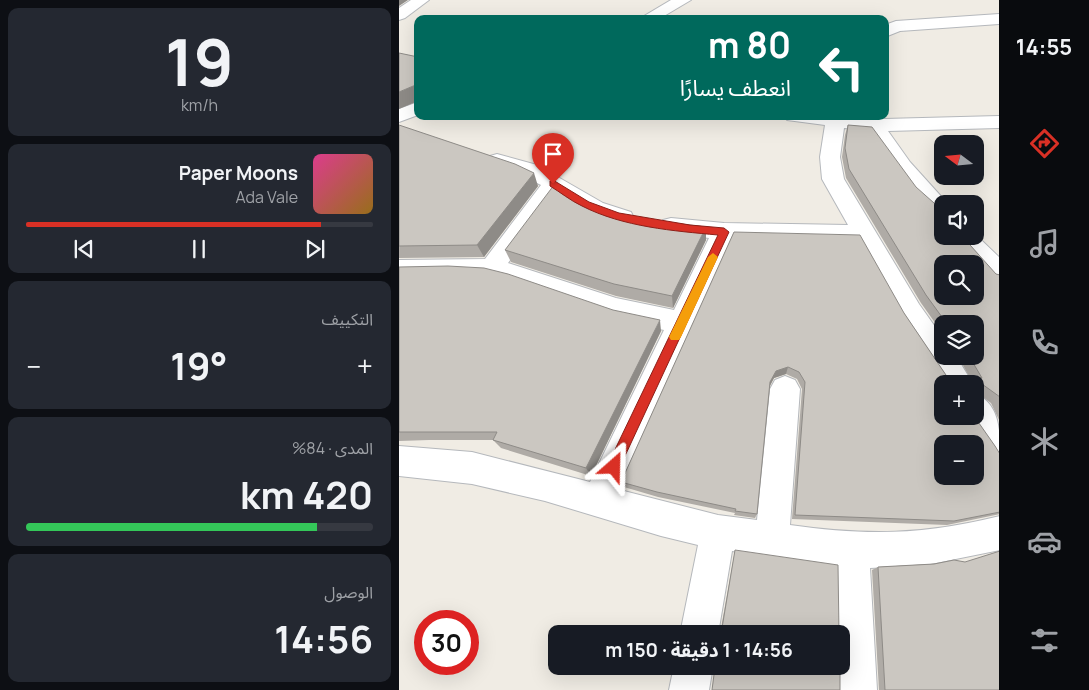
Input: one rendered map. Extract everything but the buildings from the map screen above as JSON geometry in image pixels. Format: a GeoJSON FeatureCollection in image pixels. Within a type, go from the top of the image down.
{"type":"FeatureCollection","features":[{"type":"Feature","properties":{"kind":"street"},"geometry":{"type":"LineString","coordinates":[[399,15],[421,0]]}},
{"type":"Feature","properties":{"kind":"street"},"geometry":{"type":"LineString","coordinates":[[655,15],[683,0]]}},
{"type":"Feature","properties":{"kind":"street"},"geometry":{"type":"LineString","coordinates":[[889,30],[896,26],[999,18]]}},
{"type":"Feature","properties":{"kind":"street"},"geometry":{"type":"LineString","coordinates":[[399,116],[414,110]]}},
{"type":"Feature","properties":{"kind":"street"},"geometry":{"type":"LineString","coordinates":[[821,120],[835,122],[874,120],[999,122]]}},
{"type":"Feature","properties":{"kind":"street"},"geometry":{"type":"LineString","coordinates":[[874,120],[895,158],[934,203]]}},
{"type":"Feature","properties":{"kind":"street"},"geometry":{"type":"LineString","coordinates":[[835,122],[830,170],[910,312],[953,375]]}},
{"type":"Feature","properties":{"kind":"street"},"geometry":{"type":"LineString","coordinates":[[478,155],[529,170],[595,208],[647,222],[724,232],[749,230],[865,234]]}},
{"type":"Feature","properties":{"kind":"street"},"geometry":{"type":"LineString","coordinates":[[491,269],[553,184]]}},
{"type":"Feature","properties":{"kind":"street"},"geometry":{"type":"LineString","coordinates":[[598,501],[724,232]]}},
{"type":"Feature","properties":{"kind":"street"},"geometry":{"type":"LineString","coordinates":[[972,245],[999,274]]}},
{"type":"Feature","properties":{"kind":"street"},"geometry":{"type":"LineString","coordinates":[[399,269],[456,267],[491,269],[517,275],[616,309],[682,323]]}},
{"type":"Feature","properties":{"kind":"street"},"geometry":{"type":"LineString","coordinates":[[772,539],[785,389]]}},
{"type":"Feature","properties":{"kind":"street"},"geometry":{"type":"LineString","coordinates":[[984,420],[999,442]]}},
{"type":"Feature","properties":{"kind":"street"},"geometry":{"type":"LineString","coordinates":[[399,461],[472,468],[545,485],[661,519],[718,532],[852,550],[893,550],[961,543],[999,534]]}},
{"type":"Feature","properties":{"kind":"street"},"geometry":{"type":"LineString","coordinates":[[701,625],[718,532]]}},
{"type":"Feature","properties":{"kind":"street"},"geometry":{"type":"LineString","coordinates":[[852,550],[857,690]]}},
{"type":"Feature","properties":{"kind":"street"},"geometry":{"type":"LineString","coordinates":[[689,690],[692,675]]}},
{"type":"Feature","properties":{"kind":"slow traffic"},"geometry":{"type":"LineString","coordinates":[[675,337],[713,257]]}},
{"type":"Feature","properties":{"kind":"route"},"geometry":{"type":"LineString","coordinates":[[553,184],[577,200],[618,216],[642,222],[724,232],[614,467]]}}]}
